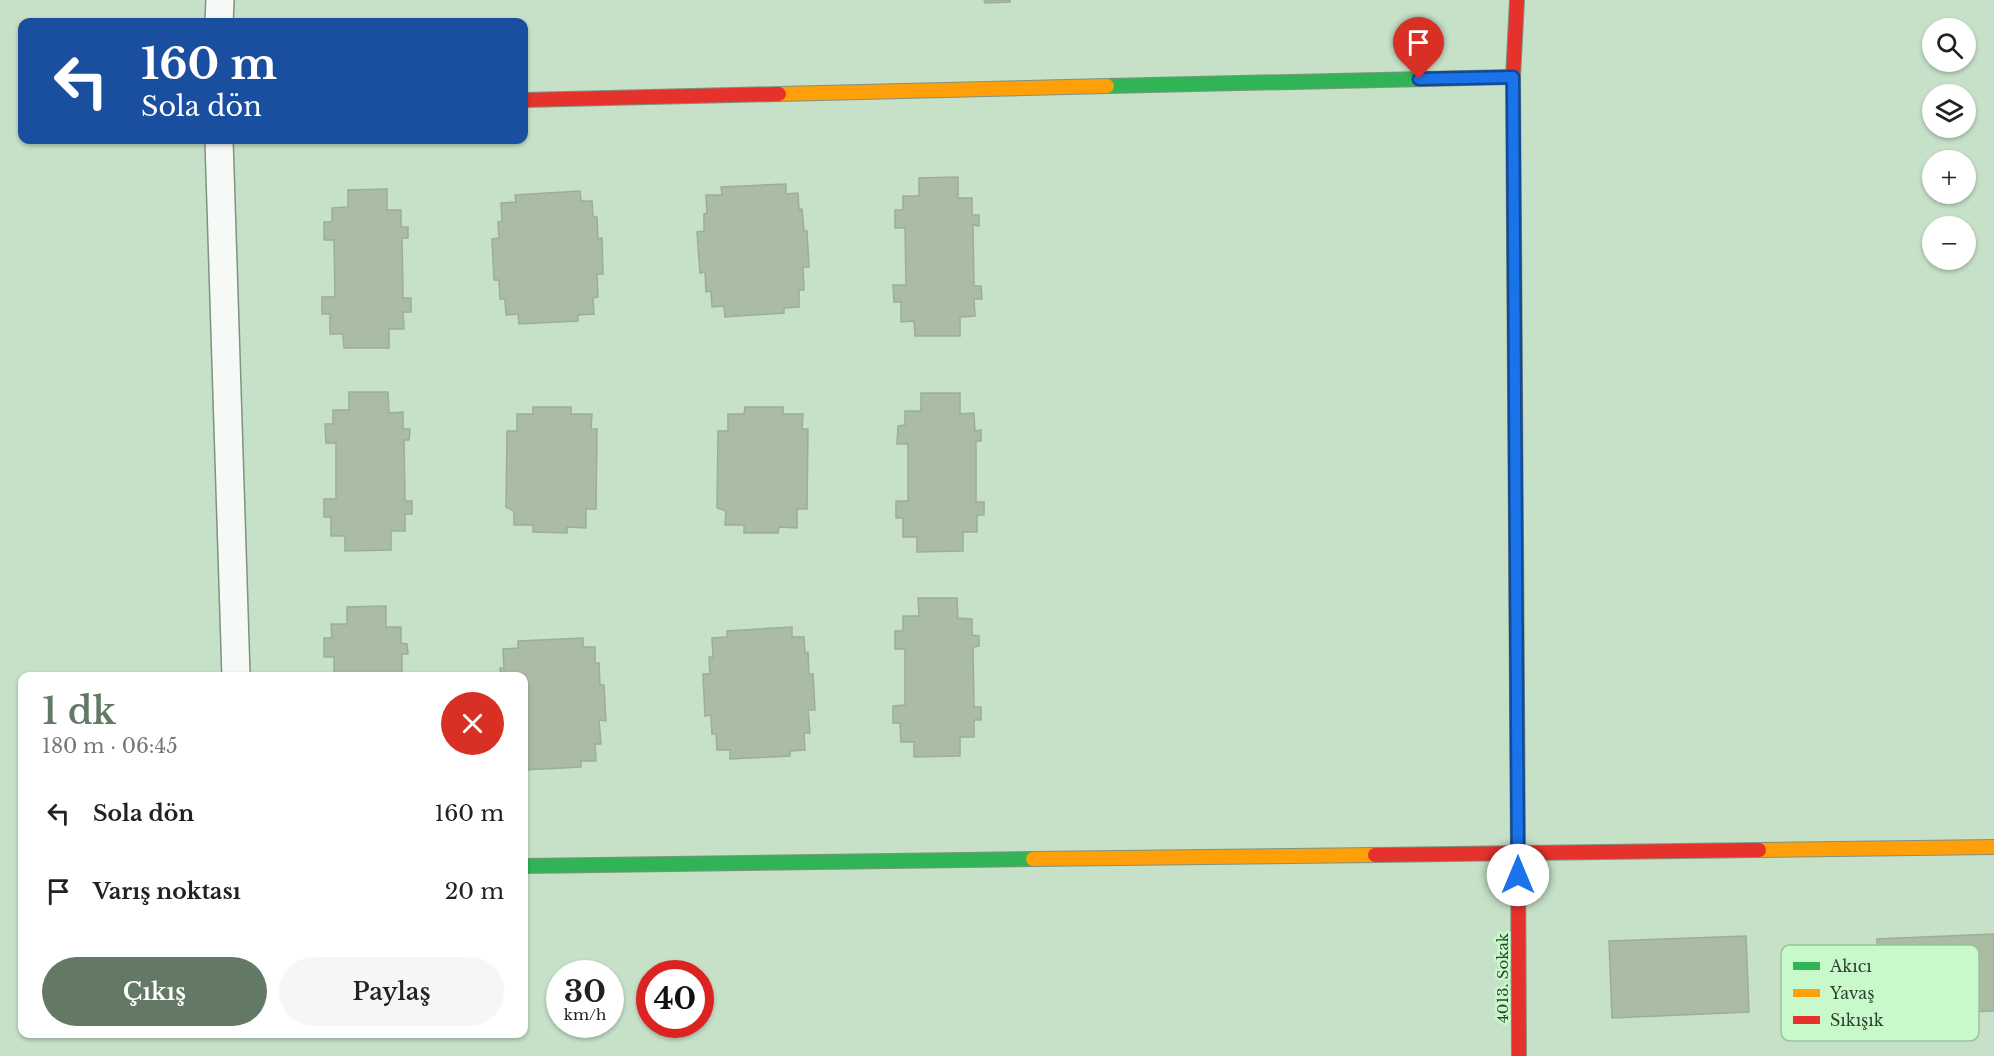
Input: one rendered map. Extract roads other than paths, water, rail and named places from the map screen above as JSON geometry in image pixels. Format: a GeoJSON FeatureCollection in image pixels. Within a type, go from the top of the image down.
{"type":"FeatureCollection","features":[{"type":"Feature","properties":{"kind":"street"},"geometry":{"type":"LineString","coordinates":[[219,18],[220,0]]}},
{"type":"Feature","properties":{"kind":"street","name":"4013. Sokak"},"geometry":{"type":"LineString","coordinates":[[1517,0],[1513,77],[1519,1056]]}},
{"type":"Feature","properties":{"kind":"street"},"geometry":{"type":"LineString","coordinates":[[528,100],[1513,77]]}},
{"type":"Feature","properties":{"kind":"street"},"geometry":{"type":"LineString","coordinates":[[219,144],[236,672]]}},
{"type":"Feature","properties":{"kind":"street"},"geometry":{"type":"LineString","coordinates":[[528,866],[1994,847]]}}]}
